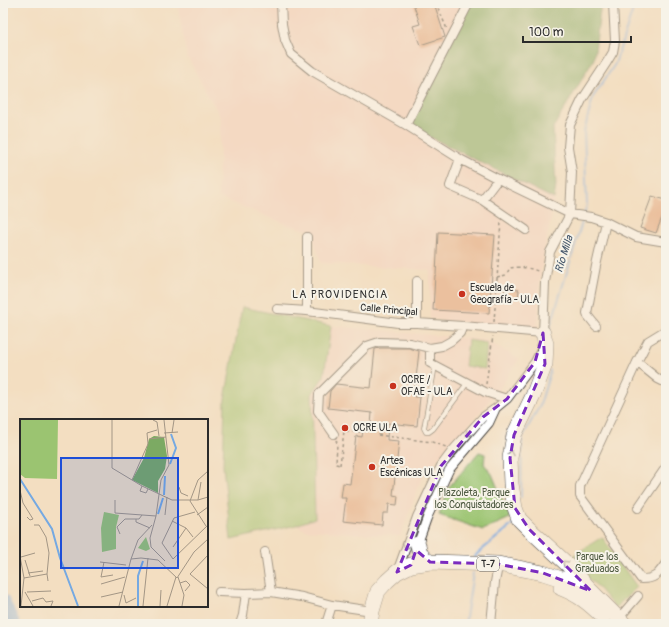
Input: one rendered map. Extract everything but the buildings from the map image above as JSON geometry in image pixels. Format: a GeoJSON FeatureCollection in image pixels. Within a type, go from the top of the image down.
{"type":"FeatureCollection","features":[{"type":"Feature","properties":{"kind":"highway"},"geometry":{"type":"LineString","coordinates":[[544,333],[546,344],[545,364],[533,396],[514,435],[510,458],[511,484],[515,508],[520,518],[529,529],[568,565],[591,591]]}},
{"type":"Feature","properties":{"kind":"highway"},"geometry":{"type":"LineString","coordinates":[[418,544],[420,555],[430,562]]}},
{"type":"Feature","properties":{"kind":"highway","name":"T-7"},"geometry":{"type":"LineString","coordinates":[[373,620],[379,614],[382,601],[397,576],[430,562],[498,564],[543,573],[580,585],[591,591],[618,622]]}},
{"type":"Feature","properties":{"kind":"highway","name":"T-7"},"geometry":{"type":"LineString","coordinates":[[411,569],[420,571],[455,569],[497,572],[553,584],[575,593],[618,622]]}},
{"type":"Feature","properties":{"kind":"street"},"geometry":{"type":"LineString","coordinates":[[281,3],[282,24],[285,40],[291,54],[312,71],[460,159],[570,214],[591,217],[606,222],[636,237],[666,242]]}},
{"type":"Feature","properties":{"kind":"street"},"geometry":{"type":"LineString","coordinates":[[406,126],[469,3]]}},
{"type":"Feature","properties":{"kind":"street"},"geometry":{"type":"LineString","coordinates":[[397,576],[417,517],[441,466],[453,450],[483,417],[507,399],[535,362],[541,350],[544,333],[545,282],[550,252],[570,214],[572,172],[568,147],[570,125],[582,100],[613,52],[615,41],[613,3]]}},
{"type":"Feature","properties":{"kind":"street"},"geometry":{"type":"LineString","coordinates":[[460,159],[450,186],[482,200],[526,230]]}},
{"type":"Feature","properties":{"kind":"street"},"geometry":{"type":"LineString","coordinates":[[482,200],[498,178]]}},
{"type":"Feature","properties":{"kind":"street"},"geometry":{"type":"LineString","coordinates":[[596,326],[587,313],[606,222]]}},
{"type":"Feature","properties":{"kind":"street"},"geometry":{"type":"LineString","coordinates":[[307,237],[307,311]]}},
{"type":"Feature","properties":{"kind":"street"},"geometry":{"type":"LineString","coordinates":[[417,281],[417,323]]}},
{"type":"Feature","properties":{"kind":"street","name":"Calle Principal"},"geometry":{"type":"LineString","coordinates":[[277,309],[307,311],[398,323],[494,328],[544,333]]}},
{"type":"Feature","properties":{"kind":"street"},"geometry":{"type":"LineString","coordinates":[[334,434],[318,411],[320,394],[367,346],[379,342],[410,343],[430,348],[442,346],[451,341],[460,333],[463,326]]}},
{"type":"Feature","properties":{"kind":"street"},"geometry":{"type":"LineString","coordinates":[[666,330],[648,341],[637,362],[579,491],[580,496],[641,579],[650,579],[657,575],[666,563]]}},
{"type":"Feature","properties":{"kind":"street"},"geometry":{"type":"LineString","coordinates":[[430,348],[430,363],[485,392],[507,399]]}},
{"type":"Feature","properties":{"kind":"street"},"geometry":{"type":"LineString","coordinates":[[637,362],[658,379],[666,383]]}},
{"type":"Feature","properties":{"kind":"street"},"geometry":{"type":"LineString","coordinates":[[411,569],[427,518],[449,470],[488,423],[496,408]]}},
{"type":"Feature","properties":{"kind":"street"},"geometry":{"type":"LineString","coordinates":[[638,508],[666,467]]}},
{"type":"Feature","properties":{"kind":"street"},"geometry":{"type":"LineString","coordinates":[[265,552],[271,592]]}},
{"type":"Feature","properties":{"kind":"street"},"geometry":{"type":"LineString","coordinates":[[491,624],[497,572]]}},
{"type":"Feature","properties":{"kind":"street"},"geometry":{"type":"LineString","coordinates":[[219,592],[271,592],[302,597],[332,604],[373,620]]}},
{"type":"Feature","properties":{"kind":"street"},"geometry":{"type":"LineString","coordinates":[[240,624],[243,615],[246,593]]}},
{"type":"Feature","properties":{"kind":"street"},"geometry":{"type":"LineString","coordinates":[[618,622],[638,596]]}},
{"type":"Feature","properties":{"kind":"street"},"geometry":{"type":"LineString","coordinates":[[326,624],[332,604]]}},
{"type":"Feature","properties":{"kind":"lane"},"geometry":{"type":"LineString","coordinates":[[436,366],[424,428],[426,432],[433,429],[468,382]]}},
{"type":"Feature","properties":{"kind":"path"},"geometry":{"type":"LineString","coordinates":[[497,277],[506,275],[510,268],[518,266],[537,270],[546,274]]}},
{"type":"Feature","properties":{"kind":"path"},"geometry":{"type":"LineString","coordinates":[[485,392],[494,328]]}},
{"type":"Feature","properties":{"kind":"path"},"geometry":{"type":"LineString","coordinates":[[334,434],[337,443],[336,464],[340,465],[344,431],[363,432]]}},
{"type":"Feature","properties":{"kind":"path"},"geometry":{"type":"LineString","coordinates":[[378,435],[432,442],[453,450]]}},
{"type":"Feature","properties":{"kind":"highlighted area"},"geometry":{"type":"Polygon","coordinates":[[[543,333],[545,364],[514,435],[510,458],[515,508],[529,529],[591,591],[543,573],[498,564],[430,562],[416,550],[411,565],[397,572],[441,466],[483,417],[507,399],[535,362],[543,333]]]}},
{"type":"Feature","properties":{"kind":"shaded area"},"geometry":{"type":"Polygon","coordinates":[[[177,3],[601,3],[594,59],[553,128],[556,186],[540,279],[538,332],[430,319],[430,270],[321,263],[311,231],[288,225],[218,197],[221,118],[187,56],[177,3]]]}},
{"type":"Feature","properties":{"kind":"shaded area","name":"OCRE ULA"},"geometry":{"type":"Polygon","coordinates":[[[242,307],[331,326],[486,340],[519,359],[495,395],[440,456],[421,480],[400,536],[306,530],[295,525],[231,540],[223,466],[225,399],[242,307]]]}},
{"type":"Feature","properties":{"kind":"green space"},"geometry":{"type":"Polygon","coordinates":[[[469,3],[601,3],[594,59],[553,128],[556,186],[554,199],[406,125],[469,3]]]}},
{"type":"Feature","properties":{"kind":"green space"},"geometry":{"type":"Polygon","coordinates":[[[242,307],[331,326],[324,376],[312,394],[315,518],[296,525],[231,540],[223,466],[225,399],[242,307]]]}},
{"type":"Feature","properties":{"kind":"green space"},"geometry":{"type":"Polygon","coordinates":[[[468,340],[487,343],[485,369],[465,366],[468,340]]]}},
{"type":"Feature","properties":{"kind":"green space","name":"Plazoleta, Parque los Conquistadores"},"geometry":{"type":"Polygon","coordinates":[[[479,452],[485,454],[484,464],[492,474],[510,518],[483,530],[439,515],[448,488],[479,452]]]}},
{"type":"Feature","properties":{"kind":"green space","name":"Parque los Graduados"},"geometry":{"type":"Polygon","coordinates":[[[602,537],[637,587],[615,608],[595,584],[563,562],[602,537]]]}},
{"type":"Feature","properties":{"kind":"waterway","name":"Río Milla"},"geometry":{"type":"LineString","coordinates":[[584,214],[587,205],[584,132],[593,97],[615,64],[635,3]]}},
{"type":"Feature","properties":{"kind":"waterway","name":"Río Milla"},"geometry":{"type":"LineString","coordinates":[[549,331],[583,219]]}},
{"type":"Feature","properties":{"kind":"waterway","name":"Río Milla"},"geometry":{"type":"LineString","coordinates":[[521,497],[522,438],[540,405],[550,370]]}},
{"type":"Feature","properties":{"kind":"waterway","name":"Río Milla"},"geometry":{"type":"LineString","coordinates":[[475,557],[514,523]]}},
{"type":"Feature","properties":{"kind":"waterway","name":"Río Milla"},"geometry":{"type":"LineString","coordinates":[[465,624],[473,573]]}},
{"type":"Feature","properties":{"kind":"waterway"},"geometry":{"type":"LineString","coordinates":[[3,601],[14,624]]}},
{"type":"Feature","properties":{"kind":"place","name":"Escuela de Geografía - ULA"},"geometry":{"type":"Point","coordinates":[462,294]}},
{"type":"Feature","properties":{"kind":"place","name":"OCRE / OFAE - ULA"},"geometry":{"type":"Point","coordinates":[393,386]}},
{"type":"Feature","properties":{"kind":"place","name":"OCRE ULA"},"geometry":{"type":"Point","coordinates":[345,428]}},
{"type":"Feature","properties":{"kind":"place","name":"Artes Escénicas ULA"},"geometry":{"type":"Point","coordinates":[372,467]}},
{"type":"Feature","properties":{"kind":"district","name":"LA PROVIDENCIA"},"geometry":{"type":"Point","coordinates":[340,294]}}]}
